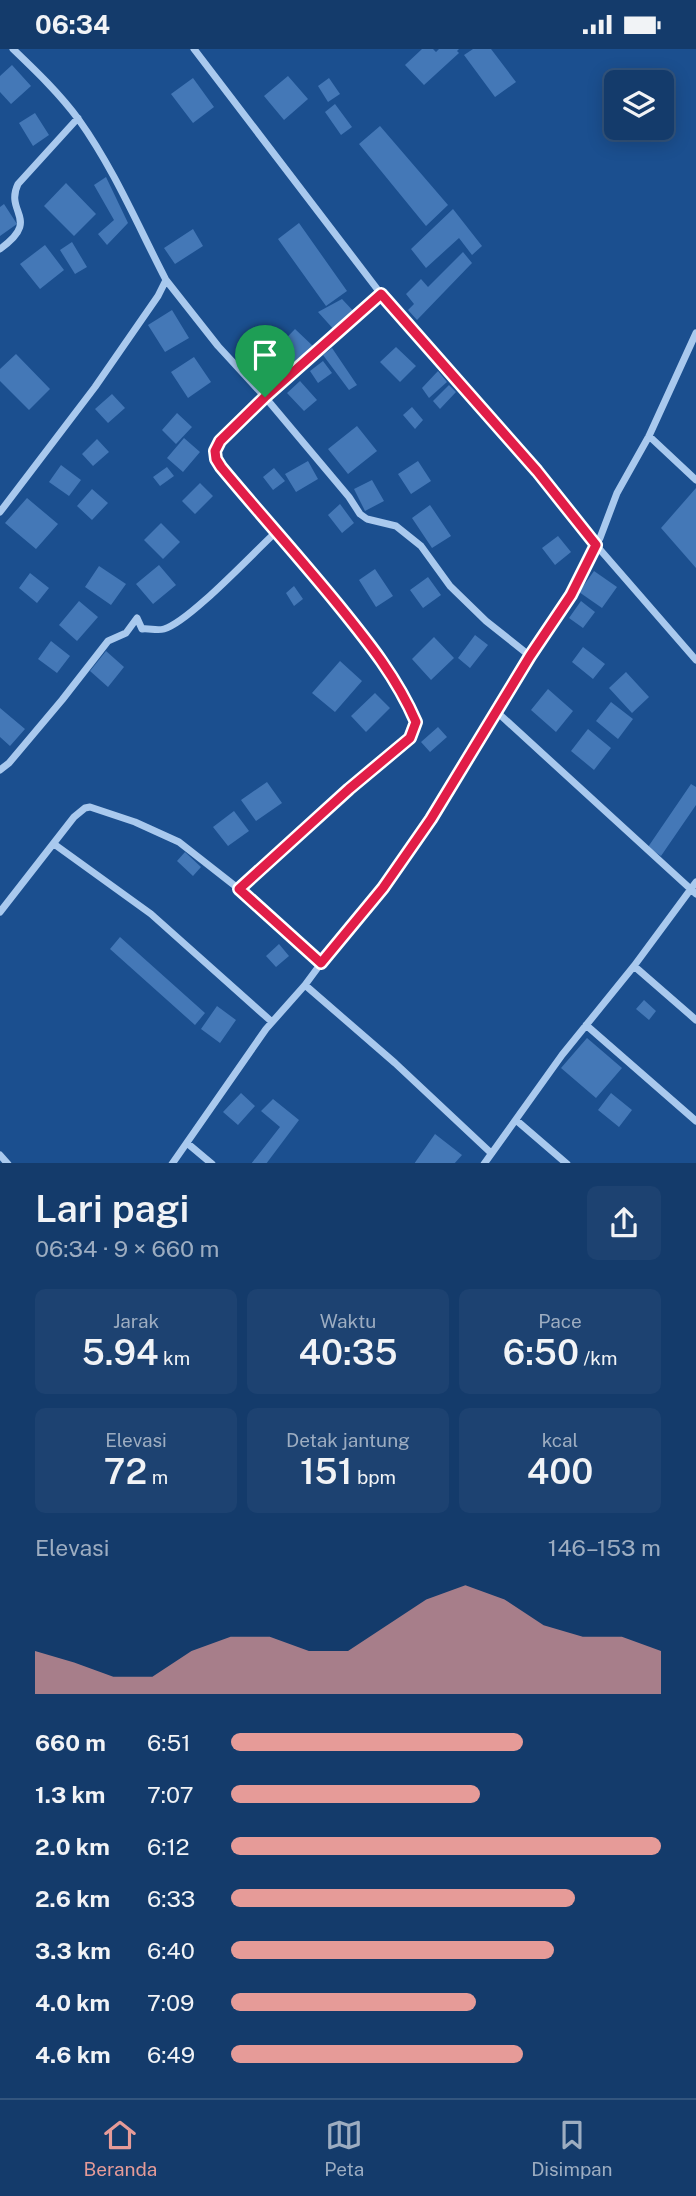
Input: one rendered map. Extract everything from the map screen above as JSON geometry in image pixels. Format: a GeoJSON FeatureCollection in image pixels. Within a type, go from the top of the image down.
{"type":"FeatureCollection","features":[{"type":"Feature","properties":{"kind":"street"},"geometry":{"type":"LineString","coordinates":[[13,49],[78,118],[105,162],[166,280],[218,346],[333,478],[360,514],[376,523],[396,526],[421,547],[450,586],[486,621],[530,656]]}},
{"type":"Feature","properties":{"kind":"street"},"geometry":{"type":"LineString","coordinates":[[194,49],[381,294],[537,471],[596,545],[696,660]]}},
{"type":"Feature","properties":{"kind":"street"},"geometry":{"type":"LineString","coordinates":[[0,249],[21,228],[21,214],[14,200],[18,184],[78,118]]}},
{"type":"Feature","properties":{"kind":"street"},"geometry":{"type":"LineString","coordinates":[[0,512],[95,387],[158,296],[166,280]]}},
{"type":"Feature","properties":{"kind":"street"},"geometry":{"type":"LineString","coordinates":[[239,889],[349,789],[410,738],[416,722],[406,699],[385,665],[295,552],[221,467],[215,451],[220,441],[265,397],[381,294]]}},
{"type":"Feature","properties":{"kind":"street"},"geometry":{"type":"LineString","coordinates":[[173,1163],[272,1022],[383,888],[431,819],[530,656],[571,595],[596,545],[617,493],[649,436],[696,333]]}},
{"type":"Feature","properties":{"kind":"street"},"geometry":{"type":"LineString","coordinates":[[649,436],[696,480]]}},
{"type":"Feature","properties":{"kind":"street"},"geometry":{"type":"LineString","coordinates":[[0,770],[62,700],[108,641],[126,633],[137,618],[142,629],[164,629],[174,624],[212,593],[276,532]]}},
{"type":"Feature","properties":{"kind":"street"},"geometry":{"type":"LineString","coordinates":[[498,712],[693,892]]}},
{"type":"Feature","properties":{"kind":"street"},"geometry":{"type":"LineString","coordinates":[[0,912],[74,817],[85,808],[95,809],[135,822],[179,842],[239,889],[321,963]]}},
{"type":"Feature","properties":{"kind":"street"},"geometry":{"type":"LineString","coordinates":[[54,844],[169,928],[272,1022]]}},
{"type":"Feature","properties":{"kind":"street"},"geometry":{"type":"LineString","coordinates":[[485,1163],[562,1055],[693,892],[696,882]]}},
{"type":"Feature","properties":{"kind":"street"},"geometry":{"type":"LineString","coordinates":[[634,966],[696,1020]]}},
{"type":"Feature","properties":{"kind":"street"},"geometry":{"type":"LineString","coordinates":[[305,985],[396,1063],[491,1153]]}},
{"type":"Feature","properties":{"kind":"street"},"geometry":{"type":"LineString","coordinates":[[586,1025],[696,1121]]}},
{"type":"Feature","properties":{"kind":"street"},"geometry":{"type":"LineString","coordinates":[[516,1120],[566,1163]]}},
{"type":"Feature","properties":{"kind":"street"},"geometry":{"type":"LineString","coordinates":[[187,1143],[211,1163]]}},
{"type":"Feature","properties":{"kind":"building"},"geometry":{"type":"Polygon","coordinates":[[[422,49],[433,49],[436,52],[439,49],[459,49],[459,53],[424,85],[405,65],[422,49]]]}},
{"type":"Feature","properties":{"kind":"building"},"geometry":{"type":"Polygon","coordinates":[[[473,49],[491,49],[516,82],[495,97],[464,55],[473,49]]]}},
{"type":"Feature","properties":{"kind":"building"},"geometry":{"type":"Polygon","coordinates":[[[12,65],[31,86],[11,104],[0,92],[0,76],[12,65]]]}},
{"type":"Feature","properties":{"kind":"building"},"geometry":{"type":"Polygon","coordinates":[[[288,76],[308,99],[284,120],[264,96],[288,76]]]}},
{"type":"Feature","properties":{"kind":"building"},"geometry":{"type":"Polygon","coordinates":[[[193,78],[214,107],[193,123],[171,94],[193,78]]]}},
{"type":"Feature","properties":{"kind":"building"},"geometry":{"type":"Polygon","coordinates":[[[329,78],[340,94],[328,102],[318,86],[329,78]]]}},
{"type":"Feature","properties":{"kind":"building"},"geometry":{"type":"Polygon","coordinates":[[[335,104],[352,127],[341,135],[325,112],[335,104]]]}},
{"type":"Feature","properties":{"kind":"building"},"geometry":{"type":"Polygon","coordinates":[[[35,113],[49,135],[33,146],[19,123],[35,113]]]}},
{"type":"Feature","properties":{"kind":"building"},"geometry":{"type":"Polygon","coordinates":[[[380,126],[448,205],[426,226],[359,144],[380,126]]]}},
{"type":"Feature","properties":{"kind":"building"},"geometry":{"type":"Polygon","coordinates":[[[106,177],[128,223],[107,245],[98,234],[114,220],[94,185],[106,177]]]}},
{"type":"Feature","properties":{"kind":"building"},"geometry":{"type":"Polygon","coordinates":[[[66,183],[96,214],[74,236],[44,206],[66,183]]]}},
{"type":"Feature","properties":{"kind":"building"},"geometry":{"type":"Polygon","coordinates":[[[4,204],[17,224],[0,236],[0,207],[4,204]]]}},
{"type":"Feature","properties":{"kind":"building"},"geometry":{"type":"Polygon","coordinates":[[[453,209],[482,246],[472,255],[459,238],[426,268],[411,249],[453,209]]]}},
{"type":"Feature","properties":{"kind":"building"},"geometry":{"type":"Polygon","coordinates":[[[299,223],[347,291],[326,306],[278,239],[299,223]]]}},
{"type":"Feature","properties":{"kind":"building"},"geometry":{"type":"Polygon","coordinates":[[[193,229],[203,246],[175,264],[164,248],[193,229]]]}},
{"type":"Feature","properties":{"kind":"building"},"geometry":{"type":"Polygon","coordinates":[[[72,242],[87,267],[75,274],[60,250],[72,242]]]}},
{"type":"Feature","properties":{"kind":"building"},"geometry":{"type":"Polygon","coordinates":[[[45,245],[64,270],[40,289],[20,264],[45,245]]]}},
{"type":"Feature","properties":{"kind":"building"},"geometry":{"type":"Polygon","coordinates":[[[463,252],[472,263],[417,320],[408,310],[414,304],[406,294],[421,279],[428,287],[463,252]]]}},
{"type":"Feature","properties":{"kind":"building"},"geometry":{"type":"Polygon","coordinates":[[[342,299],[356,314],[336,332],[318,312],[342,299]]]}},
{"type":"Feature","properties":{"kind":"building"},"geometry":{"type":"Polygon","coordinates":[[[172,310],[189,338],[165,352],[148,325],[172,310]]]}},
{"type":"Feature","properties":{"kind":"building"},"geometry":{"type":"Polygon","coordinates":[[[295,329],[315,348],[267,394],[249,377],[295,329]]]}},
{"type":"Feature","properties":{"kind":"building"},"geometry":{"type":"Polygon","coordinates":[[[396,347],[416,366],[400,382],[380,362],[396,347]]]}},
{"type":"Feature","properties":{"kind":"building"},"geometry":{"type":"Polygon","coordinates":[[[332,348],[357,385],[349,390],[323,355],[332,348]]]}},
{"type":"Feature","properties":{"kind":"building"},"geometry":{"type":"Polygon","coordinates":[[[16,354],[50,389],[29,410],[0,381],[0,369],[16,354]]]}},
{"type":"Feature","properties":{"kind":"building"},"geometry":{"type":"Polygon","coordinates":[[[194,357],[211,382],[188,398],[171,372],[194,357]]]}},
{"type":"Feature","properties":{"kind":"building"},"geometry":{"type":"Polygon","coordinates":[[[323,361],[332,373],[318,383],[310,371],[323,361]]]}},
{"type":"Feature","properties":{"kind":"building"},"geometry":{"type":"Polygon","coordinates":[[[438,371],[447,382],[429,398],[422,388],[438,371]]]}},
{"type":"Feature","properties":{"kind":"building"},"geometry":{"type":"Polygon","coordinates":[[[300,381],[317,400],[304,411],[287,393],[300,381]]]}},
{"type":"Feature","properties":{"kind":"building"},"geometry":{"type":"Polygon","coordinates":[[[449,385],[456,392],[440,409],[433,401],[449,385]]]}},
{"type":"Feature","properties":{"kind":"building"},"geometry":{"type":"Polygon","coordinates":[[[112,394],[125,408],[108,423],[95,409],[112,394]]]}},
{"type":"Feature","properties":{"kind":"building"},"geometry":{"type":"Polygon","coordinates":[[[412,407],[423,420],[415,429],[403,415],[412,407]]]}},
{"type":"Feature","properties":{"kind":"building"},"geometry":{"type":"Polygon","coordinates":[[[177,413],[192,427],[176,444],[162,430],[177,413]]]}},
{"type":"Feature","properties":{"kind":"building"},"geometry":{"type":"Polygon","coordinates":[[[357,426],[377,451],[348,474],[328,449],[357,426]]]}},
{"type":"Feature","properties":{"kind":"building"},"geometry":{"type":"Polygon","coordinates":[[[184,438],[200,452],[183,472],[167,458],[184,438]]]}},
{"type":"Feature","properties":{"kind":"building"},"geometry":{"type":"Polygon","coordinates":[[[97,439],[109,452],[93,466],[82,454],[97,439]]]}},
{"type":"Feature","properties":{"kind":"building"},"geometry":{"type":"Polygon","coordinates":[[[308,461],[318,479],[296,492],[285,474],[308,461]]]}},
{"type":"Feature","properties":{"kind":"building"},"geometry":{"type":"Polygon","coordinates":[[[418,461],[431,481],[411,494],[398,474],[418,461]]]}},
{"type":"Feature","properties":{"kind":"building"},"geometry":{"type":"Polygon","coordinates":[[[61,465],[81,480],[69,496],[49,482],[61,465]]]}},
{"type":"Feature","properties":{"kind":"building"},"geometry":{"type":"Polygon","coordinates":[[[167,467],[174,476],[160,486],[153,477],[167,467]]]}},
{"type":"Feature","properties":{"kind":"building"},"geometry":{"type":"Polygon","coordinates":[[[274,468],[285,481],[273,490],[263,477],[274,468]]]}},
{"type":"Feature","properties":{"kind":"building"},"geometry":{"type":"Polygon","coordinates":[[[372,480],[384,501],[365,511],[354,489],[372,480]]]}},
{"type":"Feature","properties":{"kind":"building"},"geometry":{"type":"Polygon","coordinates":[[[200,483],[213,496],[195,514],[182,501],[200,483]]]}},
{"type":"Feature","properties":{"kind":"building"},"geometry":{"type":"Polygon","coordinates":[[[696,488],[696,568],[661,528],[696,488]]]}},
{"type":"Feature","properties":{"kind":"building"},"geometry":{"type":"Polygon","coordinates":[[[92,489],[108,503],[92,520],[77,506],[92,489]]]}},
{"type":"Feature","properties":{"kind":"building"},"geometry":{"type":"Polygon","coordinates":[[[27,498],[58,524],[36,549],[5,523],[27,498]]]}},
{"type":"Feature","properties":{"kind":"building"},"geometry":{"type":"Polygon","coordinates":[[[340,504],[354,523],[342,533],[328,515],[340,504]]]}},
{"type":"Feature","properties":{"kind":"building"},"geometry":{"type":"Polygon","coordinates":[[[430,505],[451,536],[432,548],[412,518],[430,505]]]}},
{"type":"Feature","properties":{"kind":"building"},"geometry":{"type":"Polygon","coordinates":[[[161,523],[180,542],[163,559],[144,540],[161,523]]]}},
{"type":"Feature","properties":{"kind":"building"},"geometry":{"type":"Polygon","coordinates":[[[558,536],[571,552],[555,565],[542,548],[558,536]]]}},
{"type":"Feature","properties":{"kind":"building"},"geometry":{"type":"Polygon","coordinates":[[[159,565],[176,585],[153,604],[136,584],[159,565]]]}},
{"type":"Feature","properties":{"kind":"building"},"geometry":{"type":"Polygon","coordinates":[[[99,566],[126,584],[111,605],[85,587],[99,566]]]}},
{"type":"Feature","properties":{"kind":"building"},"geometry":{"type":"Polygon","coordinates":[[[375,569],[393,596],[376,607],[359,580],[375,569]]]}},
{"type":"Feature","properties":{"kind":"building"},"geometry":{"type":"Polygon","coordinates":[[[594,571],[617,587],[602,608],[579,592],[594,571]]]}},
{"type":"Feature","properties":{"kind":"building"},"geometry":{"type":"Polygon","coordinates":[[[30,573],[49,588],[37,603],[19,588],[30,573]]]}},
{"type":"Feature","properties":{"kind":"building"},"geometry":{"type":"Polygon","coordinates":[[[428,577],[441,595],[423,608],[410,590],[428,577]]]}},
{"type":"Feature","properties":{"kind":"building"},"geometry":{"type":"Polygon","coordinates":[[[294,586],[303,599],[294,606],[286,593],[294,586]]]}},
{"type":"Feature","properties":{"kind":"building"},"geometry":{"type":"Polygon","coordinates":[[[79,601],[98,617],[77,641],[59,625],[79,601]]]}},
{"type":"Feature","properties":{"kind":"building"},"geometry":{"type":"Polygon","coordinates":[[[581,601],[595,612],[583,628],[569,618],[581,601]]]}},
{"type":"Feature","properties":{"kind":"building"},"geometry":{"type":"Polygon","coordinates":[[[475,635],[488,645],[470,668],[458,658],[475,635]]]}},
{"type":"Feature","properties":{"kind":"building"},"geometry":{"type":"Polygon","coordinates":[[[434,637],[454,658],[431,680],[412,659],[434,637]]]}},
{"type":"Feature","properties":{"kind":"building"},"geometry":{"type":"Polygon","coordinates":[[[51,641],[70,656],[57,673],[38,659],[51,641]]]}},
{"type":"Feature","properties":{"kind":"building"},"geometry":{"type":"Polygon","coordinates":[[[583,647],[605,664],[593,679],[572,662],[583,647]]]}},
{"type":"Feature","properties":{"kind":"building"},"geometry":{"type":"Polygon","coordinates":[[[106,651],[124,667],[108,687],[90,671],[106,651]]]}},
{"type":"Feature","properties":{"kind":"building"},"geometry":{"type":"Polygon","coordinates":[[[340,661],[362,681],[335,712],[312,693],[340,661]]]}},
{"type":"Feature","properties":{"kind":"building"},"geometry":{"type":"Polygon","coordinates":[[[626,672],[649,697],[632,713],[609,688],[626,672]]]}},
{"type":"Feature","properties":{"kind":"building"},"geometry":{"type":"Polygon","coordinates":[[[548,689],[573,711],[556,732],[531,710],[548,689]]]}},
{"type":"Feature","properties":{"kind":"building"},"geometry":{"type":"Polygon","coordinates":[[[375,693],[390,708],[366,732],[351,716],[375,693]]]}},
{"type":"Feature","properties":{"kind":"building"},"geometry":{"type":"Polygon","coordinates":[[[611,702],[633,719],[618,739],[596,721],[611,702]]]}},
{"type":"Feature","properties":{"kind":"building"},"geometry":{"type":"Polygon","coordinates":[[[0,708],[25,729],[10,746],[0,737],[0,708]]]}},
{"type":"Feature","properties":{"kind":"building"},"geometry":{"type":"Polygon","coordinates":[[[438,727],[447,737],[430,752],[421,742],[438,727]]]}},
{"type":"Feature","properties":{"kind":"building"},"geometry":{"type":"Polygon","coordinates":[[[588,729],[611,748],[594,770],[571,751],[588,729]]]}},
{"type":"Feature","properties":{"kind":"building"},"geometry":{"type":"Polygon","coordinates":[[[267,782],[282,803],[256,821],[241,800],[267,782]]]}},
{"type":"Feature","properties":{"kind":"building"},"geometry":{"type":"Polygon","coordinates":[[[691,784],[696,787],[696,805],[661,856],[648,847],[691,784]]]}},
{"type":"Feature","properties":{"kind":"building"},"geometry":{"type":"Polygon","coordinates":[[[234,811],[249,831],[228,846],[213,827],[234,811]]]}},
{"type":"Feature","properties":{"kind":"building"},"geometry":{"type":"Polygon","coordinates":[[[185,852],[201,867],[193,876],[177,861],[185,852]]]}},
{"type":"Feature","properties":{"kind":"building"},"geometry":{"type":"Polygon","coordinates":[[[120,937],[205,1013],[195,1025],[110,949],[120,937]]]}},
{"type":"Feature","properties":{"kind":"building"},"geometry":{"type":"Polygon","coordinates":[[[279,944],[289,956],[276,967],[266,956],[279,944]]]}},
{"type":"Feature","properties":{"kind":"building"},"geometry":{"type":"Polygon","coordinates":[[[644,1000],[656,1011],[649,1020],[636,1009],[644,1000]]]}},
{"type":"Feature","properties":{"kind":"building"},"geometry":{"type":"Polygon","coordinates":[[[217,1006],[236,1020],[220,1043],[201,1029],[217,1006]]]}},
{"type":"Feature","properties":{"kind":"building"},"geometry":{"type":"Polygon","coordinates":[[[587,1038],[622,1068],[596,1098],[561,1068],[587,1038]]]}},
{"type":"Feature","properties":{"kind":"building"},"geometry":{"type":"Polygon","coordinates":[[[241,1093],[255,1106],[238,1125],[223,1112],[241,1093]]]}},
{"type":"Feature","properties":{"kind":"building"},"geometry":{"type":"Polygon","coordinates":[[[611,1093],[632,1110],[619,1127],[598,1110],[611,1093]]]}},
{"type":"Feature","properties":{"kind":"building"},"geometry":{"type":"Polygon","coordinates":[[[273,1099],[299,1120],[267,1163],[252,1163],[280,1127],[261,1111],[273,1099]]]}},
{"type":"Feature","properties":{"kind":"building"},"geometry":{"type":"Polygon","coordinates":[[[435,1134],[462,1155],[455,1163],[415,1163],[435,1134]]]}},
{"type":"Feature","properties":{"kind":"route"},"geometry":{"type":"LineString","coordinates":[[381,294],[537,471],[596,545],[571,595],[530,656],[431,819],[383,888],[321,963],[239,889],[349,789],[410,738],[416,722],[406,699],[366,639],[216,459],[215,451],[220,441],[265,397],[381,294]]}}]}
